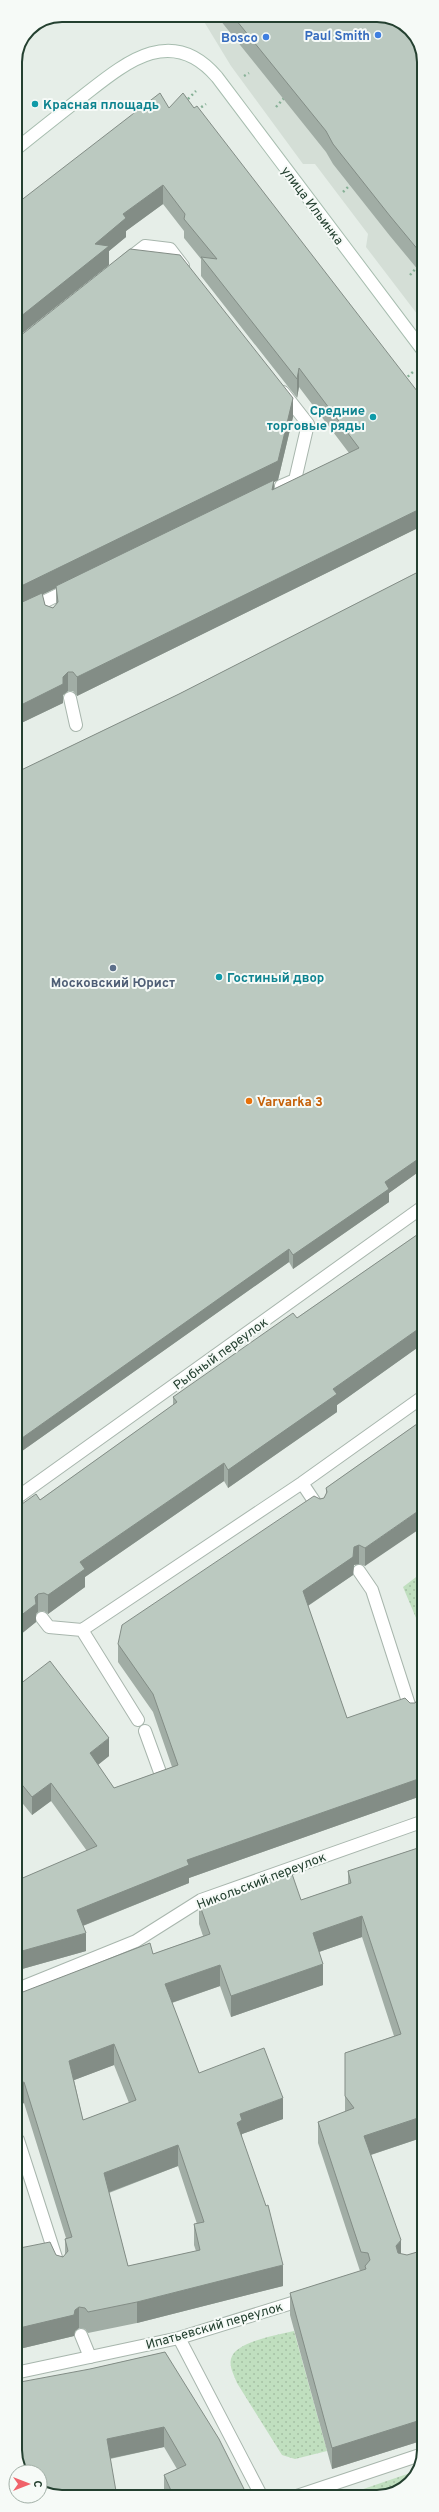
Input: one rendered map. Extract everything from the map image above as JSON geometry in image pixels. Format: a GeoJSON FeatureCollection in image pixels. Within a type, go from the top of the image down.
{"type":"FeatureCollection","features":[{"type":"Feature","properties":{"kind":"street","name":"улица Ильинка"},"geometry":{"type":"LineString","coordinates":[[22,144],[118,69],[137,57],[155,52],[171,50],[186,53],[200,60],[222,83],[417,343]]}},
{"type":"Feature","properties":{"kind":"street"},"geometry":{"type":"LineString","coordinates":[[120,265],[145,246],[151,246],[170,249],[189,273]]}},
{"type":"Feature","properties":{"kind":"street"},"geometry":{"type":"LineString","coordinates":[[274,490],[295,480],[308,424],[275,383]]}},
{"type":"Feature","properties":{"kind":"street"},"geometry":{"type":"LineString","coordinates":[[22,614],[48,606],[82,583]]}},
{"type":"Feature","properties":{"kind":"street"},"geometry":{"type":"LineString","coordinates":[[70,698],[76,725]]}},
{"type":"Feature","properties":{"kind":"street","name":"Рыбный переулок"},"geometry":{"type":"LineString","coordinates":[[22,1494],[417,1211]]}},
{"type":"Feature","properties":{"kind":"street"},"geometry":{"type":"LineString","coordinates":[[42,1618],[49,1627],[82,1630],[302,1483],[417,1401]]}},
{"type":"Feature","properties":{"kind":"street"},"geometry":{"type":"LineString","coordinates":[[302,1483],[320,1510]]}},
{"type":"Feature","properties":{"kind":"street"},"geometry":{"type":"LineString","coordinates":[[359,1570],[372,1590],[412,1714]]}},
{"type":"Feature","properties":{"kind":"street"},"geometry":{"type":"LineString","coordinates":[[82,1630],[138,1720]]}},
{"type":"Feature","properties":{"kind":"street"},"geometry":{"type":"LineString","coordinates":[[145,1731],[161,1775]]}},
{"type":"Feature","properties":{"kind":"street","name":"Никольский переулок"},"geometry":{"type":"LineString","coordinates":[[22,1987],[136,1941],[201,1900],[417,1823]]}},
{"type":"Feature","properties":{"kind":"street"},"geometry":{"type":"LineString","coordinates":[[22,2152],[61,2271]]}},
{"type":"Feature","properties":{"kind":"street"},"geometry":{"type":"LineString","coordinates":[[37,2247],[52,2243]]}},
{"type":"Feature","properties":{"kind":"street","name":"Ипатьевский переулок"},"geometry":{"type":"LineString","coordinates":[[22,2372],[179,2338],[318,2295]]}},
{"type":"Feature","properties":{"kind":"street"},"geometry":{"type":"LineString","coordinates":[[81,2334],[90,2357]]}},
{"type":"Feature","properties":{"kind":"street"},"geometry":{"type":"LineString","coordinates":[[179,2338],[258,2490]]}},
{"type":"Feature","properties":{"kind":"street"},"geometry":{"type":"LineString","coordinates":[[315,2490],[416,2456]]}},
{"type":"Feature","properties":{"kind":"path"},"geometry":{"type":"LineString","coordinates":[[188,99],[196,91]]}},
{"type":"Feature","properties":{"kind":"path"},"geometry":{"type":"LineString","coordinates":[[276,107],[285,97]]}},
{"type":"Feature","properties":{"kind":"path"},"geometry":{"type":"LineString","coordinates":[[197,110],[206,104]]}},
{"type":"Feature","properties":{"kind":"path"},"geometry":{"type":"LineString","coordinates":[[343,192],[351,184]]}},
{"type":"Feature","properties":{"kind":"path"},"geometry":{"type":"LineString","coordinates":[[410,275],[417,266]]}},
{"type":"Feature","properties":{"kind":"path"},"geometry":{"type":"LineString","coordinates":[[404,380],[417,369]]}},
{"type":"Feature","properties":{"kind":"shaded area"},"geometry":{"type":"Polygon","coordinates":[[[204,22],[380,22],[393,25],[414,46],[417,56],[417,314],[366,247],[368,234],[315,164],[303,164],[231,66],[204,22]]]}},
{"type":"Feature","properties":{"kind":"green space"},"geometry":{"type":"Polygon","coordinates":[[[417,1576],[417,1620],[403,1587],[417,1576]]]}},
{"type":"Feature","properties":{"kind":"green space"},"geometry":{"type":"Polygon","coordinates":[[[294,2331],[327,2451],[295,2459],[282,2455],[237,2383],[231,2365],[231,2359],[234,2353],[249,2343],[294,2331]]]}},
{"type":"Feature","properties":{"kind":"green space"},"geometry":{"type":"Polygon","coordinates":[[[410,2473],[402,2482],[388,2489],[360,2490],[410,2473]]]}},
{"type":"Feature","properties":{"kind":"building"},"geometry":{"type":"Polygon","coordinates":[[[238,22],[380,22],[393,25],[409,37],[417,56],[417,249],[333,144],[326,131],[238,22]]]}},
{"type":"Feature","properties":{"kind":"building","name":"Средние торговые ряды"},"geometry":{"type":"Polygon","coordinates":[[[160,93],[169,108],[183,93],[194,108],[197,106],[417,391],[417,510],[77,677],[73,672],[68,672],[63,677],[63,684],[22,704],[22,602],[42,593],[45,605],[53,608],[58,602],[56,586],[274,480],[272,490],[359,448],[299,368],[297,379],[201,257],[217,259],[184,219],[185,214],[163,185],[123,214],[126,218],[95,244],[109,246],[22,315],[22,200],[160,93]]]}},
{"type":"Feature","properties":{"kind":"building"},"geometry":{"type":"Polygon","coordinates":[[[130,249],[180,255],[293,398],[278,461],[22,586],[22,334],[130,249]]]}},
{"type":"Feature","properties":{"kind":"building","name":"Гостиный двор"},"geometry":{"type":"Polygon","coordinates":[[[417,573],[417,1160],[385,1182],[389,1189],[293,1255],[289,1249],[22,1438],[22,770],[179,694],[417,573]]]}},
{"type":"Feature","properties":{"kind":"building"},"geometry":{"type":"Polygon","coordinates":[[[417,1235],[417,1330],[333,1389],[337,1394],[228,1470],[224,1463],[80,1562],[85,1569],[48,1595],[44,1593],[38,1594],[35,1597],[36,1604],[22,1615],[22,1504],[36,1494],[40,1500],[177,1402],[173,1397],[293,1313],[297,1318],[417,1235]]]}},
{"type":"Feature","properties":{"kind":"building"},"geometry":{"type":"Polygon","coordinates":[[[417,1424],[417,1512],[365,1548],[359,1545],[354,1547],[353,1557],[303,1591],[347,1718],[405,1698],[410,1703],[415,1703],[417,1700],[417,1779],[187,1860],[189,1865],[77,1910],[86,1933],[22,1951],[22,1878],[97,1846],[51,1783],[32,1797],[22,1785],[22,1683],[50,1661],[109,1738],[90,1753],[114,1788],[178,1765],[153,1694],[118,1644],[122,1625],[314,1496],[320,1499],[324,1498],[327,1492],[326,1488],[417,1424]]]}},
{"type":"Feature","properties":{"kind":"building"},"geometry":{"type":"Polygon","coordinates":[[[417,1848],[417,2118],[364,2136],[401,2240],[396,2246],[398,2253],[407,2255],[417,2252],[417,2421],[332,2448],[290,2293],[366,2269],[365,2266],[370,2260],[368,2253],[361,2252],[318,2122],[354,2108],[345,2096],[345,2053],[401,2034],[362,1916],[313,1933],[323,1964],[231,1996],[220,1965],[165,1984],[199,2073],[264,2048],[283,2098],[240,2114],[242,2120],[237,2123],[266,2206],[268,2205],[283,2265],[137,2302],[88,2312],[85,2308],[79,2307],[75,2310],[74,2315],[22,2327],[22,2248],[50,2242],[56,2255],[63,2257],[68,2251],[65,2239],[72,2237],[24,2082],[22,2083],[22,1992],[150,1943],[153,1954],[210,1934],[199,1903],[291,1871],[301,1900],[351,1883],[348,1871],[417,1848]],[[114,2044],[69,2061],[83,2120],[136,2100],[114,2044]],[[178,2145],[104,2173],[128,2266],[200,2250],[194,2224],[204,2222],[178,2145]]]}},
{"type":"Feature","properties":{"kind":"building"},"geometry":{"type":"Polygon","coordinates":[[[165,2352],[219,2439],[244,2490],[171,2490],[164,2475],[186,2465],[164,2427],[107,2439],[116,2490],[59,2490],[48,2488],[48,2464],[24,2464],[23,2461],[22,2382],[90,2369],[165,2352]]]}},
{"type":"Feature","properties":{"kind":"place","name":"Paul Smith"},"geometry":{"type":"Point","coordinates":[378,35]}},
{"type":"Feature","properties":{"kind":"place","name":"Bosco"},"geometry":{"type":"Point","coordinates":[266,37]}},
{"type":"Feature","properties":{"kind":"place","name":"Красная площадь"},"geometry":{"type":"Point","coordinates":[35,104]}},
{"type":"Feature","properties":{"kind":"place","name":"Средние торговые ряды"},"geometry":{"type":"Point","coordinates":[373,417]}},
{"type":"Feature","properties":{"kind":"place","name":"Московский Юрист"},"geometry":{"type":"Point","coordinates":[113,968]}},
{"type":"Feature","properties":{"kind":"place","name":"Гостиный двор"},"geometry":{"type":"Point","coordinates":[219,977]}},
{"type":"Feature","properties":{"kind":"place","name":"Varvarka 3"},"geometry":{"type":"Point","coordinates":[249,1101]}}]}
